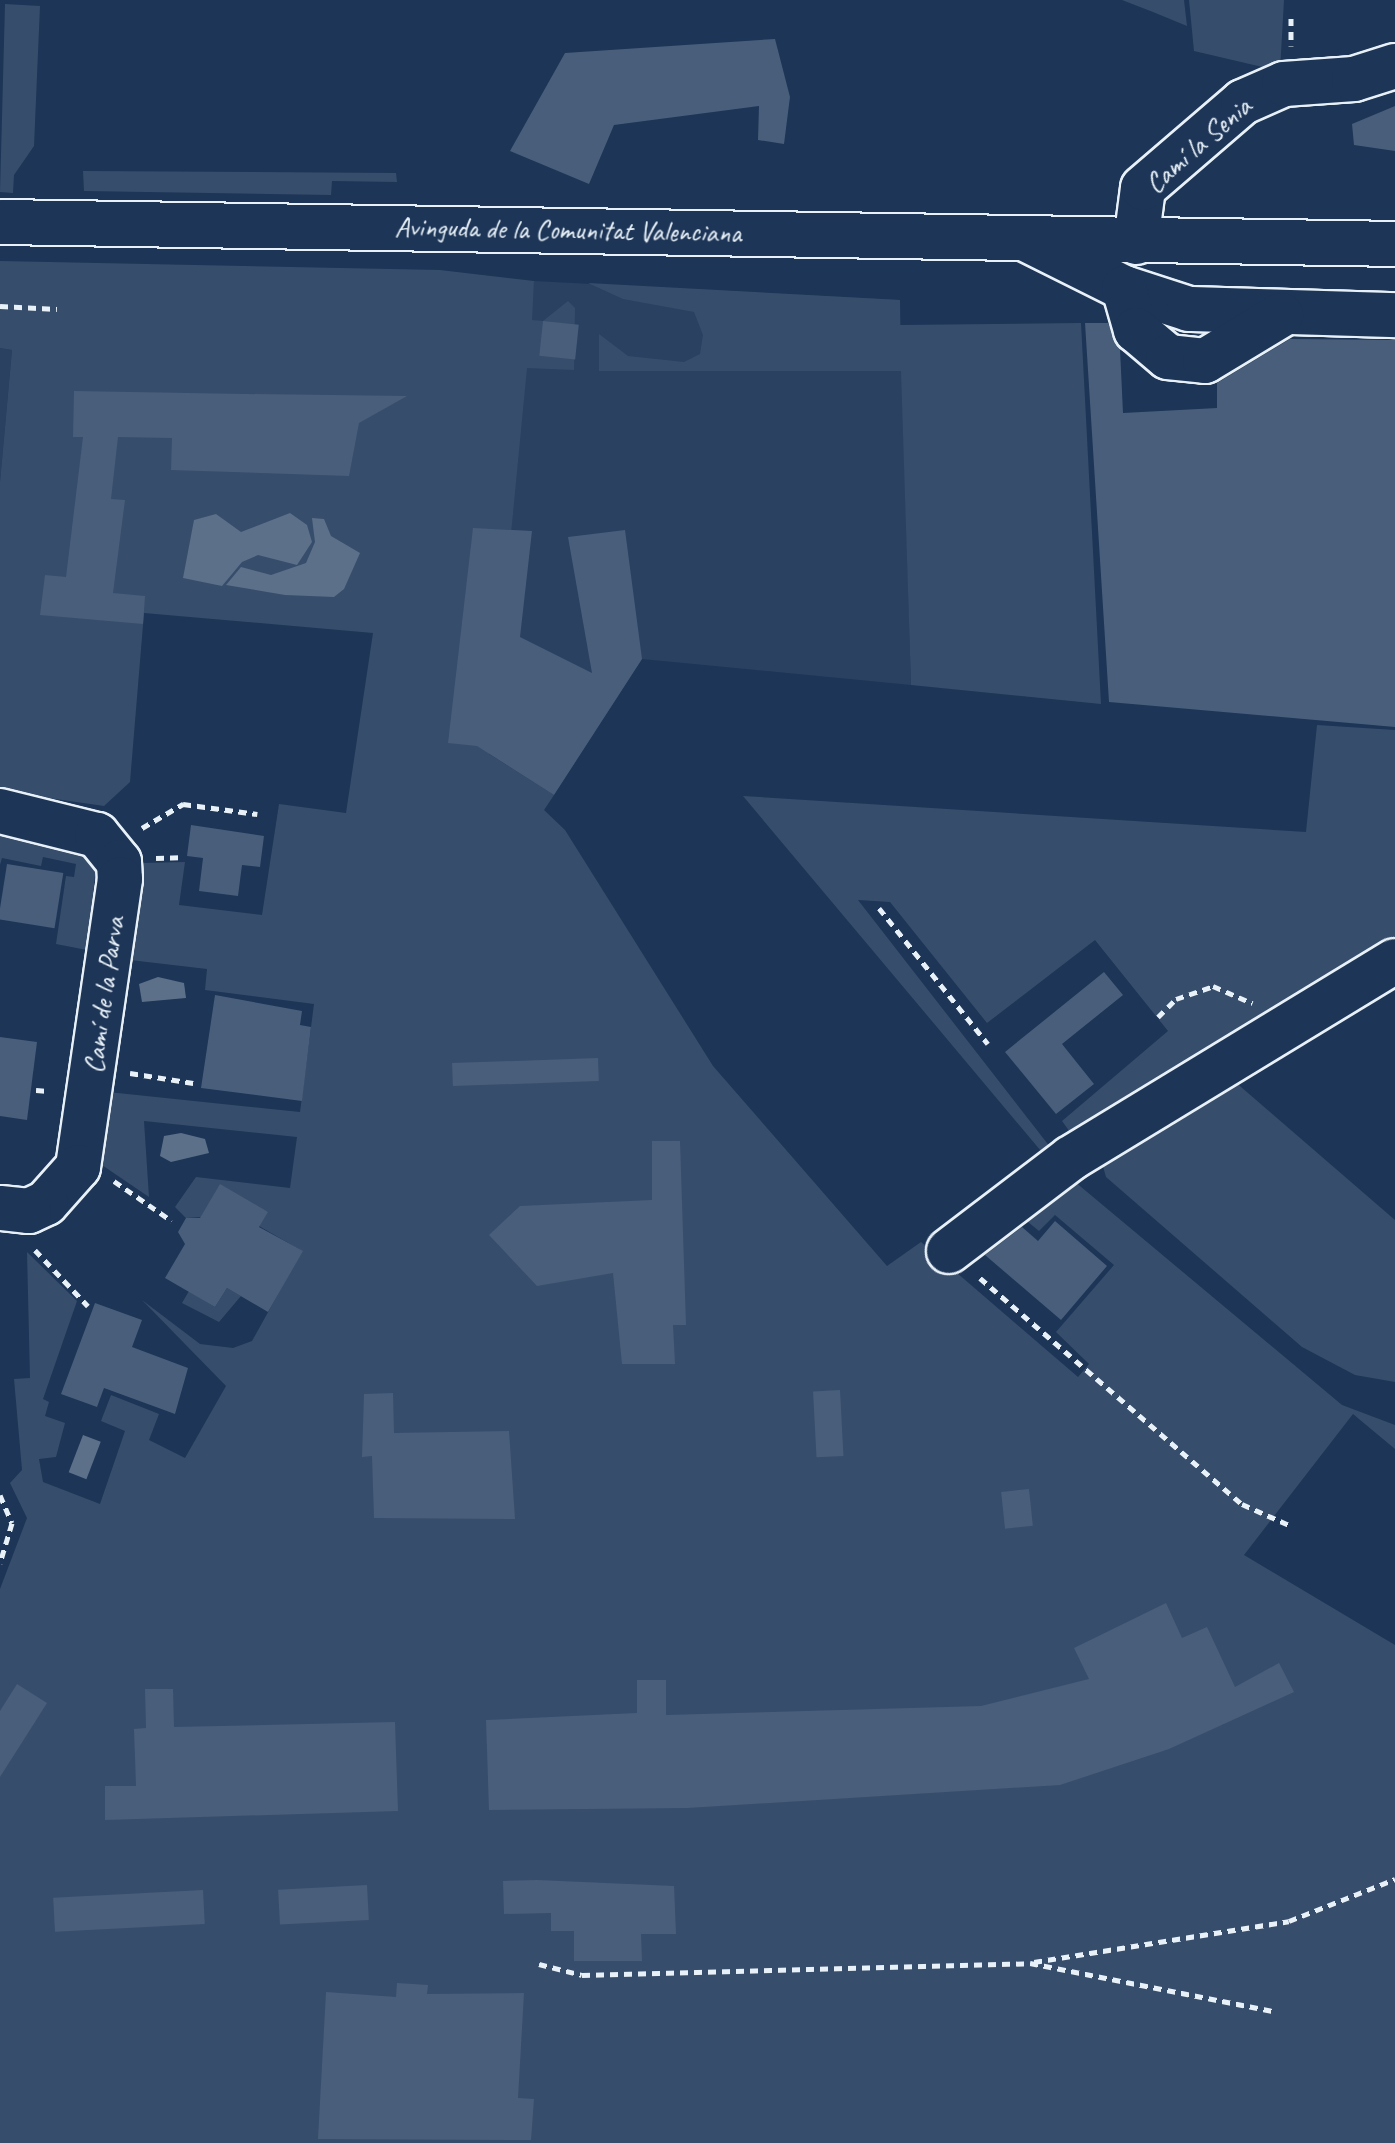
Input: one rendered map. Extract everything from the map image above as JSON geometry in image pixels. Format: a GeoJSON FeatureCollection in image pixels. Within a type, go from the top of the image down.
{"type":"FeatureCollection","features":[{"type":"Feature","properties":{"kind":"main road","name":"Camí la Senia"},"geometry":{"type":"LineString","coordinates":[[1136,242],[1143,188],[1243,102],[1284,84],[1354,79],[1395,66]]}},
{"type":"Feature","properties":{"kind":"main road","name":"Avinguda de la Comunitat Valenciana"},"geometry":{"type":"LineString","coordinates":[[0,222],[1395,244]]}},
{"type":"Feature","properties":{"kind":"main road"},"geometry":{"type":"LineString","coordinates":[[1028,240],[1124,288],[1189,309],[1281,315],[1395,315]]}},
{"type":"Feature","properties":{"kind":"main road"},"geometry":{"type":"LineString","coordinates":[[0,811],[85,828],[110,846]]}},
{"type":"Feature","properties":{"kind":"main road","name":"Camí de la Parva"},"geometry":{"type":"LineString","coordinates":[[14,1210],[59,1193],[80,1159],[120,879],[110,846]]}},
{"type":"Feature","properties":{"kind":"main road"},"geometry":{"type":"LineString","coordinates":[[949,1251],[1071,1158],[1282,1026],[1395,961]]}},
{"type":"Feature","properties":{"kind":"path"},"geometry":{"type":"LineString","coordinates":[[0,306],[57,309]]}},
{"type":"Feature","properties":{"kind":"path"},"geometry":{"type":"LineString","coordinates":[[110,846],[183,804],[257,814]]}},
{"type":"Feature","properties":{"kind":"path"},"geometry":{"type":"LineString","coordinates":[[879,908],[988,1044]]}},
{"type":"Feature","properties":{"kind":"path"},"geometry":{"type":"LineString","coordinates":[[1158,1017],[1176,999],[1213,986],[1282,1026]]}},
{"type":"Feature","properties":{"kind":"path"},"geometry":{"type":"LineString","coordinates":[[93,1068],[193,1083]]}},
{"type":"Feature","properties":{"kind":"path"},"geometry":{"type":"LineString","coordinates":[[80,1159],[172,1221]]}},
{"type":"Feature","properties":{"kind":"path"},"geometry":{"type":"LineString","coordinates":[[14,1210],[30,1245],[88,1306]]}},
{"type":"Feature","properties":{"kind":"path"},"geometry":{"type":"LineString","coordinates":[[949,1251],[1242,1504],[1289,1525]]}},
{"type":"Feature","properties":{"kind":"path"},"geometry":{"type":"LineString","coordinates":[[0,1495],[12,1523],[0,1563]]}},
{"type":"Feature","properties":{"kind":"path"},"geometry":{"type":"LineString","coordinates":[[539,1964],[582,1975],[1030,1963],[1289,1921],[1395,1879]]}},
{"type":"Feature","properties":{"kind":"path"},"geometry":{"type":"LineString","coordinates":[[1030,1963],[1273,2011]]}},
{"type":"Feature","properties":{"kind":"shaded area"},"geometry":{"type":"Polygon","coordinates":[[[1122,0],[1184,0],[1187,26],[1153,12],[1122,0]]]}},
{"type":"Feature","properties":{"kind":"shaded area"},"geometry":{"type":"Polygon","coordinates":[[[1189,0],[1284,0],[1280,71],[1194,51],[1189,0]]]}},
{"type":"Feature","properties":{"kind":"shaded area"},"geometry":{"type":"Polygon","coordinates":[[[5,4],[40,6],[34,146],[14,175],[13,193],[0,192],[5,4]]]}},
{"type":"Feature","properties":{"kind":"shaded area"},"geometry":{"type":"Polygon","coordinates":[[[83,171],[396,173],[397,182],[332,181],[331,195],[84,191],[83,171]]]}},
{"type":"Feature","properties":{"kind":"shaded area"},"geometry":{"type":"Polygon","coordinates":[[[0,261],[440,270],[534,281],[532,320],[543,321],[568,301],[575,308],[574,370],[527,368],[505,596],[524,599],[489,754],[554,795],[544,810],[565,830],[713,1066],[887,1266],[921,1242],[1078,1377],[1089,1364],[1056,1332],[1114,1265],[1055,1215],[1039,1231],[1022,1217],[1068,1176],[1342,1405],[1395,1425],[1395,1449],[1353,1414],[1244,1555],[1395,1645],[1395,2143],[0,2143],[0,1589],[27,1518],[10,1483],[22,1470],[14,1379],[30,1378],[27,1252],[77,1301],[43,1399],[49,1402],[45,1416],[65,1423],[56,1457],[39,1459],[43,1482],[100,1504],[125,1431],[101,1421],[111,1395],[159,1414],[149,1440],[185,1458],[226,1386],[142,1300],[200,1344],[233,1348],[252,1341],[302,1251],[259,1226],[267,1213],[186,1218],[175,1207],[196,1177],[290,1188],[297,1137],[144,1121],[149,1197],[96,1161],[108,1092],[300,1112],[314,1004],[205,990],[207,969],[130,960],[142,863],[185,862],[179,905],[262,915],[279,804],[346,813],[373,633],[144,613],[130,782],[104,806],[0,791],[0,482],[12,350],[0,348],[0,261]]]}},
{"type":"Feature","properties":{"kind":"shaded area"},"geometry":{"type":"Polygon","coordinates":[[[534,281],[900,300],[911,685],[642,659],[544,810],[481,770],[534,281]]]}},
{"type":"Feature","properties":{"kind":"shaded area"},"geometry":{"type":"Polygon","coordinates":[[[588,283],[900,300],[900,325],[1081,323],[1101,704],[911,685],[901,371],[599,371],[599,334],[628,356],[684,362],[700,354],[703,335],[694,312],[623,299],[588,283]]]}},
{"type":"Feature","properties":{"kind":"shaded area"},"geometry":{"type":"Polygon","coordinates":[[[0,348],[12,350],[0,482],[0,348]]]}},
{"type":"Feature","properties":{"kind":"shaded area"},"geometry":{"type":"Polygon","coordinates":[[[290,513],[307,525],[312,542],[297,565],[258,555],[242,562],[222,586],[183,578],[194,520],[216,514],[241,532],[290,513]]]}},
{"type":"Feature","properties":{"kind":"shaded area"},"geometry":{"type":"Polygon","coordinates":[[[312,518],[324,519],[331,536],[360,553],[344,589],[334,597],[285,595],[226,585],[241,567],[271,575],[306,563],[315,542],[312,518]]]}},
{"type":"Feature","properties":{"kind":"shaded area"},"geometry":{"type":"Polygon","coordinates":[[[1317,725],[1395,730],[1395,950],[1075,1139],[1062,1121],[1168,1031],[1095,940],[987,1023],[890,902],[858,900],[1054,1152],[1046,1157],[743,796],[1306,832],[1317,725]]]}},
{"type":"Feature","properties":{"kind":"shaded area"},"geometry":{"type":"Polygon","coordinates":[[[0,834],[77,847],[96,866],[87,950],[56,944],[66,876],[74,877],[76,864],[43,857],[41,866],[2,858],[0,865],[0,834]]]}},
{"type":"Feature","properties":{"kind":"shaded area"},"geometry":{"type":"Polygon","coordinates":[[[158,977],[184,983],[186,998],[142,1002],[139,984],[158,977]]]}},
{"type":"Feature","properties":{"kind":"shaded area"},"geometry":{"type":"Polygon","coordinates":[[[1233,1080],[1395,1220],[1395,1382],[1355,1375],[1302,1347],[1106,1177],[1100,1156],[1233,1080]]]}},
{"type":"Feature","properties":{"kind":"shaded area"},"geometry":{"type":"Polygon","coordinates":[[[181,1133],[205,1139],[209,1153],[171,1162],[160,1156],[164,1136],[181,1133]]]}},
{"type":"Feature","properties":{"kind":"shaded area"},"geometry":{"type":"Polygon","coordinates":[[[227,1288],[241,1296],[219,1322],[182,1303],[189,1291],[215,1307],[227,1288]]]}},
{"type":"Feature","properties":{"kind":"shaded area"},"geometry":{"type":"Polygon","coordinates":[[[83,1435],[101,1442],[86,1479],[69,1472],[83,1435]]]}},
{"type":"Feature","properties":{"kind":"building"},"geometry":{"type":"Polygon","coordinates":[[[775,39],[790,97],[784,144],[758,140],[759,106],[614,125],[589,184],[510,151],[565,53],[775,39]]]}},
{"type":"Feature","properties":{"kind":"building"},"geometry":{"type":"Polygon","coordinates":[[[1395,106],[1395,151],[1354,145],[1352,124],[1395,106]]]}},
{"type":"Feature","properties":{"kind":"building"},"geometry":{"type":"Polygon","coordinates":[[[543,321],[579,325],[575,360],[539,356],[543,321]]]}},
{"type":"Feature","properties":{"kind":"building"},"geometry":{"type":"Polygon","coordinates":[[[1085,323],[1108,323],[1120,349],[1123,413],[1217,408],[1217,383],[1290,339],[1395,340],[1395,727],[1109,702],[1085,323]]]}},
{"type":"Feature","properties":{"kind":"building"},"geometry":{"type":"Polygon","coordinates":[[[74,391],[407,396],[359,423],[349,476],[171,470],[172,438],[118,437],[111,499],[125,500],[113,593],[145,596],[143,624],[40,615],[45,575],[66,577],[83,437],[73,437],[74,391]]]}},
{"type":"Feature","properties":{"kind":"building"},"geometry":{"type":"Polygon","coordinates":[[[473,528],[532,531],[520,637],[592,673],[568,537],[625,530],[642,659],[554,795],[477,746],[448,743],[473,528]]]}},
{"type":"Feature","properties":{"kind":"building"},"geometry":{"type":"Polygon","coordinates":[[[191,825],[264,836],[260,867],[242,865],[238,896],[199,891],[203,858],[187,856],[191,825]]]}},
{"type":"Feature","properties":{"kind":"building"},"geometry":{"type":"Polygon","coordinates":[[[7,864],[63,873],[55,928],[0,920],[7,864]]]}},
{"type":"Feature","properties":{"kind":"building"},"geometry":{"type":"Polygon","coordinates":[[[1104,972],[1123,995],[1062,1044],[1094,1084],[1056,1114],[1005,1052],[1104,972]]]}},
{"type":"Feature","properties":{"kind":"building"},"geometry":{"type":"Polygon","coordinates":[[[215,995],[302,1011],[300,1025],[311,1027],[302,1101],[201,1088],[215,995]]]}},
{"type":"Feature","properties":{"kind":"building"},"geometry":{"type":"Polygon","coordinates":[[[0,1037],[37,1042],[27,1120],[0,1116],[0,1037]]]}},
{"type":"Feature","properties":{"kind":"building"},"geometry":{"type":"Polygon","coordinates":[[[598,1058],[599,1081],[453,1086],[452,1063],[598,1058]]]}},
{"type":"Feature","properties":{"kind":"building"},"geometry":{"type":"Polygon","coordinates":[[[652,1141],[680,1141],[686,1325],[673,1325],[675,1364],[622,1364],[613,1273],[537,1286],[489,1235],[520,1206],[652,1200],[652,1141]]]}},
{"type":"Feature","properties":{"kind":"building"},"geometry":{"type":"Polygon","coordinates":[[[220,1184],[268,1212],[259,1227],[303,1251],[268,1312],[227,1288],[215,1307],[165,1278],[185,1244],[178,1232],[186,1218],[200,1218],[220,1184]]]}},
{"type":"Feature","properties":{"kind":"building"},"geometry":{"type":"Polygon","coordinates":[[[1055,1221],[1107,1266],[1061,1320],[985,1255],[1022,1227],[1038,1241],[1055,1221]]]}},
{"type":"Feature","properties":{"kind":"building"},"geometry":{"type":"Polygon","coordinates":[[[95,1303],[142,1320],[132,1347],[188,1368],[175,1414],[104,1388],[97,1407],[61,1394],[95,1303]]]}},
{"type":"Feature","properties":{"kind":"building"},"geometry":{"type":"Polygon","coordinates":[[[840,1390],[843,1456],[816,1457],[813,1391],[840,1390]]]}},
{"type":"Feature","properties":{"kind":"building"},"geometry":{"type":"Polygon","coordinates":[[[393,1393],[394,1433],[509,1431],[515,1519],[374,1518],[372,1456],[362,1457],[364,1394],[393,1393]]]}},
{"type":"Feature","properties":{"kind":"building"},"geometry":{"type":"Polygon","coordinates":[[[1029,1489],[1033,1526],[1005,1529],[1001,1492],[1029,1489]]]}},
{"type":"Feature","properties":{"kind":"building"},"geometry":{"type":"Polygon","coordinates":[[[1166,1603],[1182,1638],[1207,1627],[1235,1687],[1279,1663],[1294,1692],[1169,1749],[1060,1785],[687,1808],[489,1810],[486,1720],[637,1713],[637,1680],[666,1680],[666,1715],[981,1706],[1089,1679],[1074,1648],[1166,1603]]]}},
{"type":"Feature","properties":{"kind":"building"},"geometry":{"type":"Polygon","coordinates":[[[17,1684],[47,1703],[0,1777],[0,1711],[17,1684]]]}},
{"type":"Feature","properties":{"kind":"building"},"geometry":{"type":"Polygon","coordinates":[[[145,1689],[173,1689],[174,1727],[395,1722],[398,1811],[105,1820],[105,1786],[136,1786],[134,1729],[146,1728],[145,1689]]]}},
{"type":"Feature","properties":{"kind":"building"},"geometry":{"type":"Polygon","coordinates":[[[503,1881],[674,1886],[676,1934],[641,1934],[642,1961],[574,1961],[574,1931],[551,1931],[551,1913],[504,1914],[503,1881]]]}},
{"type":"Feature","properties":{"kind":"building"},"geometry":{"type":"Polygon","coordinates":[[[367,1885],[369,1920],[280,1925],[278,1890],[367,1885]]]}},
{"type":"Feature","properties":{"kind":"building"},"geometry":{"type":"Polygon","coordinates":[[[203,1890],[205,1924],[55,1932],[53,1898],[203,1890]]]}},
{"type":"Feature","properties":{"kind":"building"},"geometry":{"type":"Polygon","coordinates":[[[397,1983],[428,1985],[427,1994],[524,1993],[518,2098],[534,2099],[531,2140],[318,2139],[326,1992],[396,1997],[397,1983]]]}}]}
